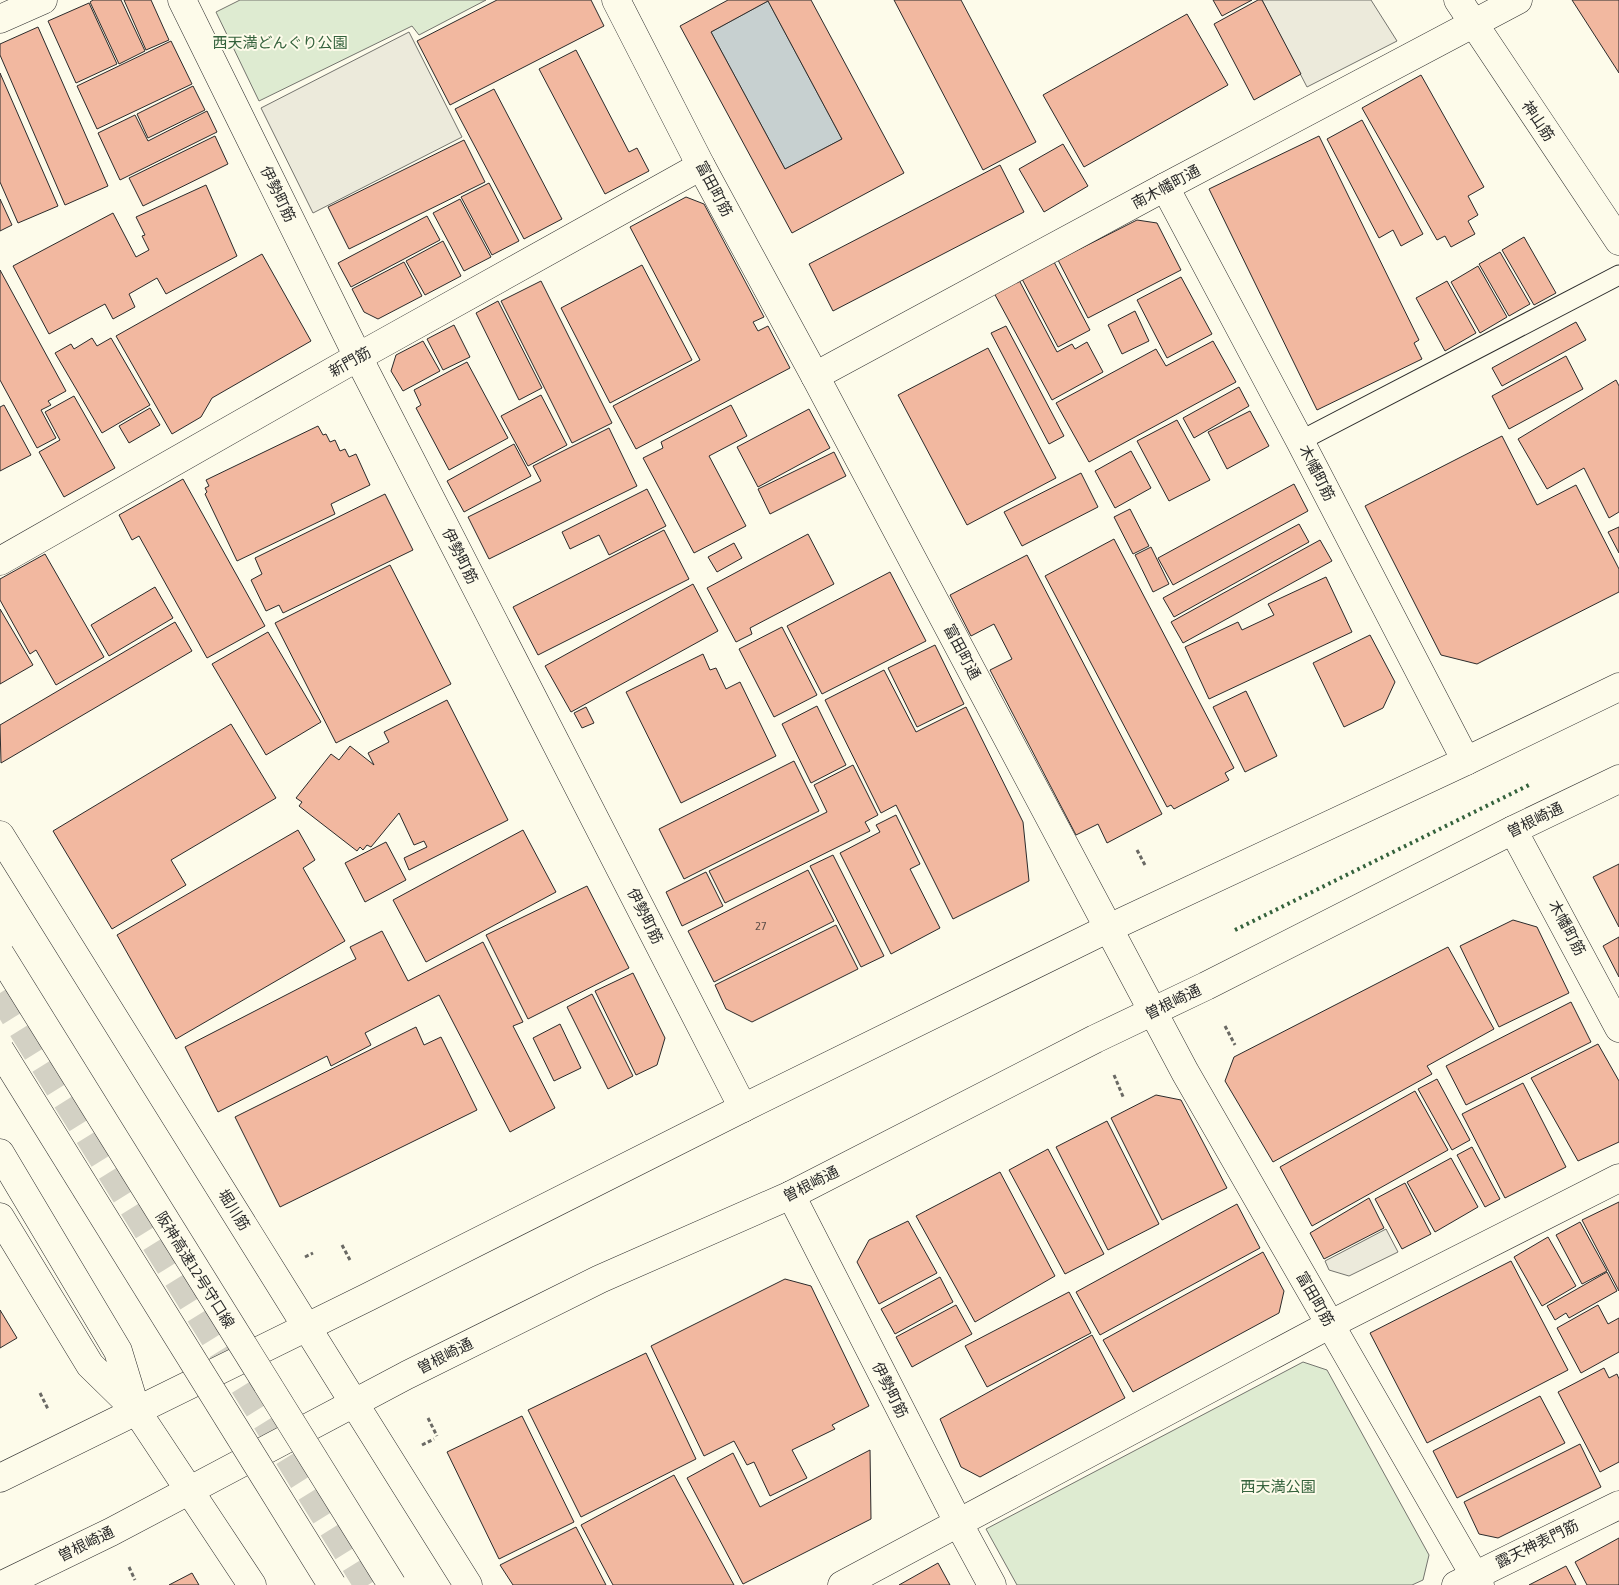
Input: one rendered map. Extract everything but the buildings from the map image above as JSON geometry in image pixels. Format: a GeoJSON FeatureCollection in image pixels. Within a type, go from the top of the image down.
{"type":"FeatureCollection","features":[{"type":"Feature","properties":{"kind":"main road"},"geometry":{"type":"LineString","coordinates":[[0,19],[43,0]]}},
{"type":"Feature","properties":{"kind":"main road","name":"伊勢町筋"},"geometry":{"type":"LineString","coordinates":[[182,0],[358,358],[743,1108]]}},
{"type":"Feature","properties":{"kind":"main road","name":"富田町筋"},"geometry":{"type":"LineString","coordinates":[[616,0],[701,166],[815,376]]}},
{"type":"Feature","properties":{"kind":"main road","name":"神山筋"},"geometry":{"type":"LineString","coordinates":[[1458,0],[1619,241]]}},
{"type":"Feature","properties":{"kind":"main road","name":"南木幡町通"},"geometry":{"type":"LineString","coordinates":[[815,376],[1165,187],[1518,0]]}},
{"type":"Feature","properties":{"kind":"main road","name":"新門筋"},"geometry":{"type":"LineString","coordinates":[[0,561],[701,166]]}},
{"type":"Feature","properties":{"kind":"main road","name":"木幡町筋"},"geometry":{"type":"LineString","coordinates":[[1165,187],[1300,441],[1466,761]]}},
{"type":"Feature","properties":{"kind":"main road","name":"富田町通"},"geometry":{"type":"LineString","coordinates":[[815,376],[1153,1012]]}},
{"type":"Feature","properties":{"kind":"main road"},"geometry":{"type":"LineString","coordinates":[[0,1478],[1109,928],[1466,761],[1619,686]]}},
{"type":"Feature","properties":{"kind":"main road","name":"曽根崎通"},"geometry":{"type":"LineString","coordinates":[[2,1585],[111,1532],[354,1403],[600,1279],[791,1195],[1095,1039],[1153,1012],[1513,830],[1619,779]]}},
{"type":"Feature","properties":{"kind":"main road","name":"木幡町筋"},"geometry":{"type":"LineString","coordinates":[[1513,830],[1619,1028]]}},
{"type":"Feature","properties":{"kind":"main road","name":"堀川筋"},"geometry":{"type":"LineString","coordinates":[[0,835],[468,1585]]}},
{"type":"Feature","properties":{"kind":"main road","name":"阪神高速12号守口線"},"geometry":{"type":"LineString","coordinates":[[0,954],[392,1585]]}},
{"type":"Feature","properties":{"kind":"main road","name":"富田町筋"},"geometry":{"type":"LineString","coordinates":[[1153,1012],[1185,1072],[1329,1325],[1470,1582]]}},
{"type":"Feature","properties":{"kind":"main road"},"geometry":{"type":"LineString","coordinates":[[0,1050],[332,1585]]}},
{"type":"Feature","properties":{"kind":"main road"},"geometry":{"type":"LineString","coordinates":[[0,1152],[118,1351],[136,1410]]}},
{"type":"Feature","properties":{"kind":"main road"},"geometry":{"type":"LineString","coordinates":[[842,1585],[1329,1325],[1619,1178]]}},
{"type":"Feature","properties":{"kind":"main road","name":"伊勢町筋"},"geometry":{"type":"LineString","coordinates":[[791,1195],[992,1585]]}},
{"type":"Feature","properties":{"kind":"main road"},"geometry":{"type":"LineString","coordinates":[[0,1218],[90,1365],[136,1410],[252,1585]]}},
{"type":"Feature","properties":{"kind":"main road","name":"露天神表門筋"},"geometry":{"type":"LineString","coordinates":[[1470,1582],[1619,1504]]}},
{"type":"Feature","properties":{"kind":"lane"},"geometry":{"type":"LineString","coordinates":[[1300,441],[1619,275]]}},
{"type":"Feature","properties":{"kind":"path"},"geometry":{"type":"LineString","coordinates":[[1137,850],[1146,867]]}},
{"type":"Feature","properties":{"kind":"path"},"geometry":{"type":"LineString","coordinates":[[1225,1026],[1235,1045]]}},
{"type":"Feature","properties":{"kind":"path"},"geometry":{"type":"LineString","coordinates":[[1114,1075],[1124,1099]]}},
{"type":"Feature","properties":{"kind":"path"},"geometry":{"type":"LineString","coordinates":[[342,1245],[351,1262]]}},
{"type":"Feature","properties":{"kind":"path"},"geometry":{"type":"LineString","coordinates":[[40,1393],[48,1409]]}},
{"type":"Feature","properties":{"kind":"path"},"geometry":{"type":"LineString","coordinates":[[428,1418],[437,1436]]}},
{"type":"Feature","properties":{"kind":"path"},"geometry":{"type":"LineString","coordinates":[[129,1567],[136,1580]]}},
{"type":"Feature","properties":{"kind":"green space","name":"西天満どんぐり公園"},"geometry":{"type":"Polygon","coordinates":[[[240,0],[486,0],[419,35],[412,26],[259,101],[216,12],[240,0]]]}},
{"type":"Feature","properties":{"kind":"green space","name":"西天満公園"},"geometry":{"type":"Polygon","coordinates":[[[1303,1362],[1327,1370],[1429,1555],[1423,1580],[1412,1585],[1017,1585],[986,1529],[1303,1362]]]}},
{"type":"Feature","properties":{"kind":"shaded area"},"geometry":{"type":"Polygon","coordinates":[[[1262,0],[1371,0],[1397,41],[1307,87],[1262,0]]]}},
{"type":"Feature","properties":{"kind":"shaded area"},"geometry":{"type":"Polygon","coordinates":[[[768,1],[842,139],[785,169],[711,32],[768,1]]]}},
{"type":"Feature","properties":{"kind":"shaded area"},"geometry":{"type":"Polygon","coordinates":[[[409,32],[462,137],[313,213],[261,108],[409,32]]]}},
{"type":"Feature","properties":{"kind":"shaded area"},"geometry":{"type":"Polygon","coordinates":[[[1386,1229],[1398,1252],[1349,1276],[1329,1270],[1325,1261],[1386,1229]]]}},
{"type":"Feature","properties":{"kind":"tunnel"},"geometry":{"type":"LineString","coordinates":[[0,993],[368,1585]]}},
{"type":"Feature","properties":{"kind":"hedge"},"geometry":{"type":"LineString","coordinates":[[1235,930],[1531,784]]}}]}
